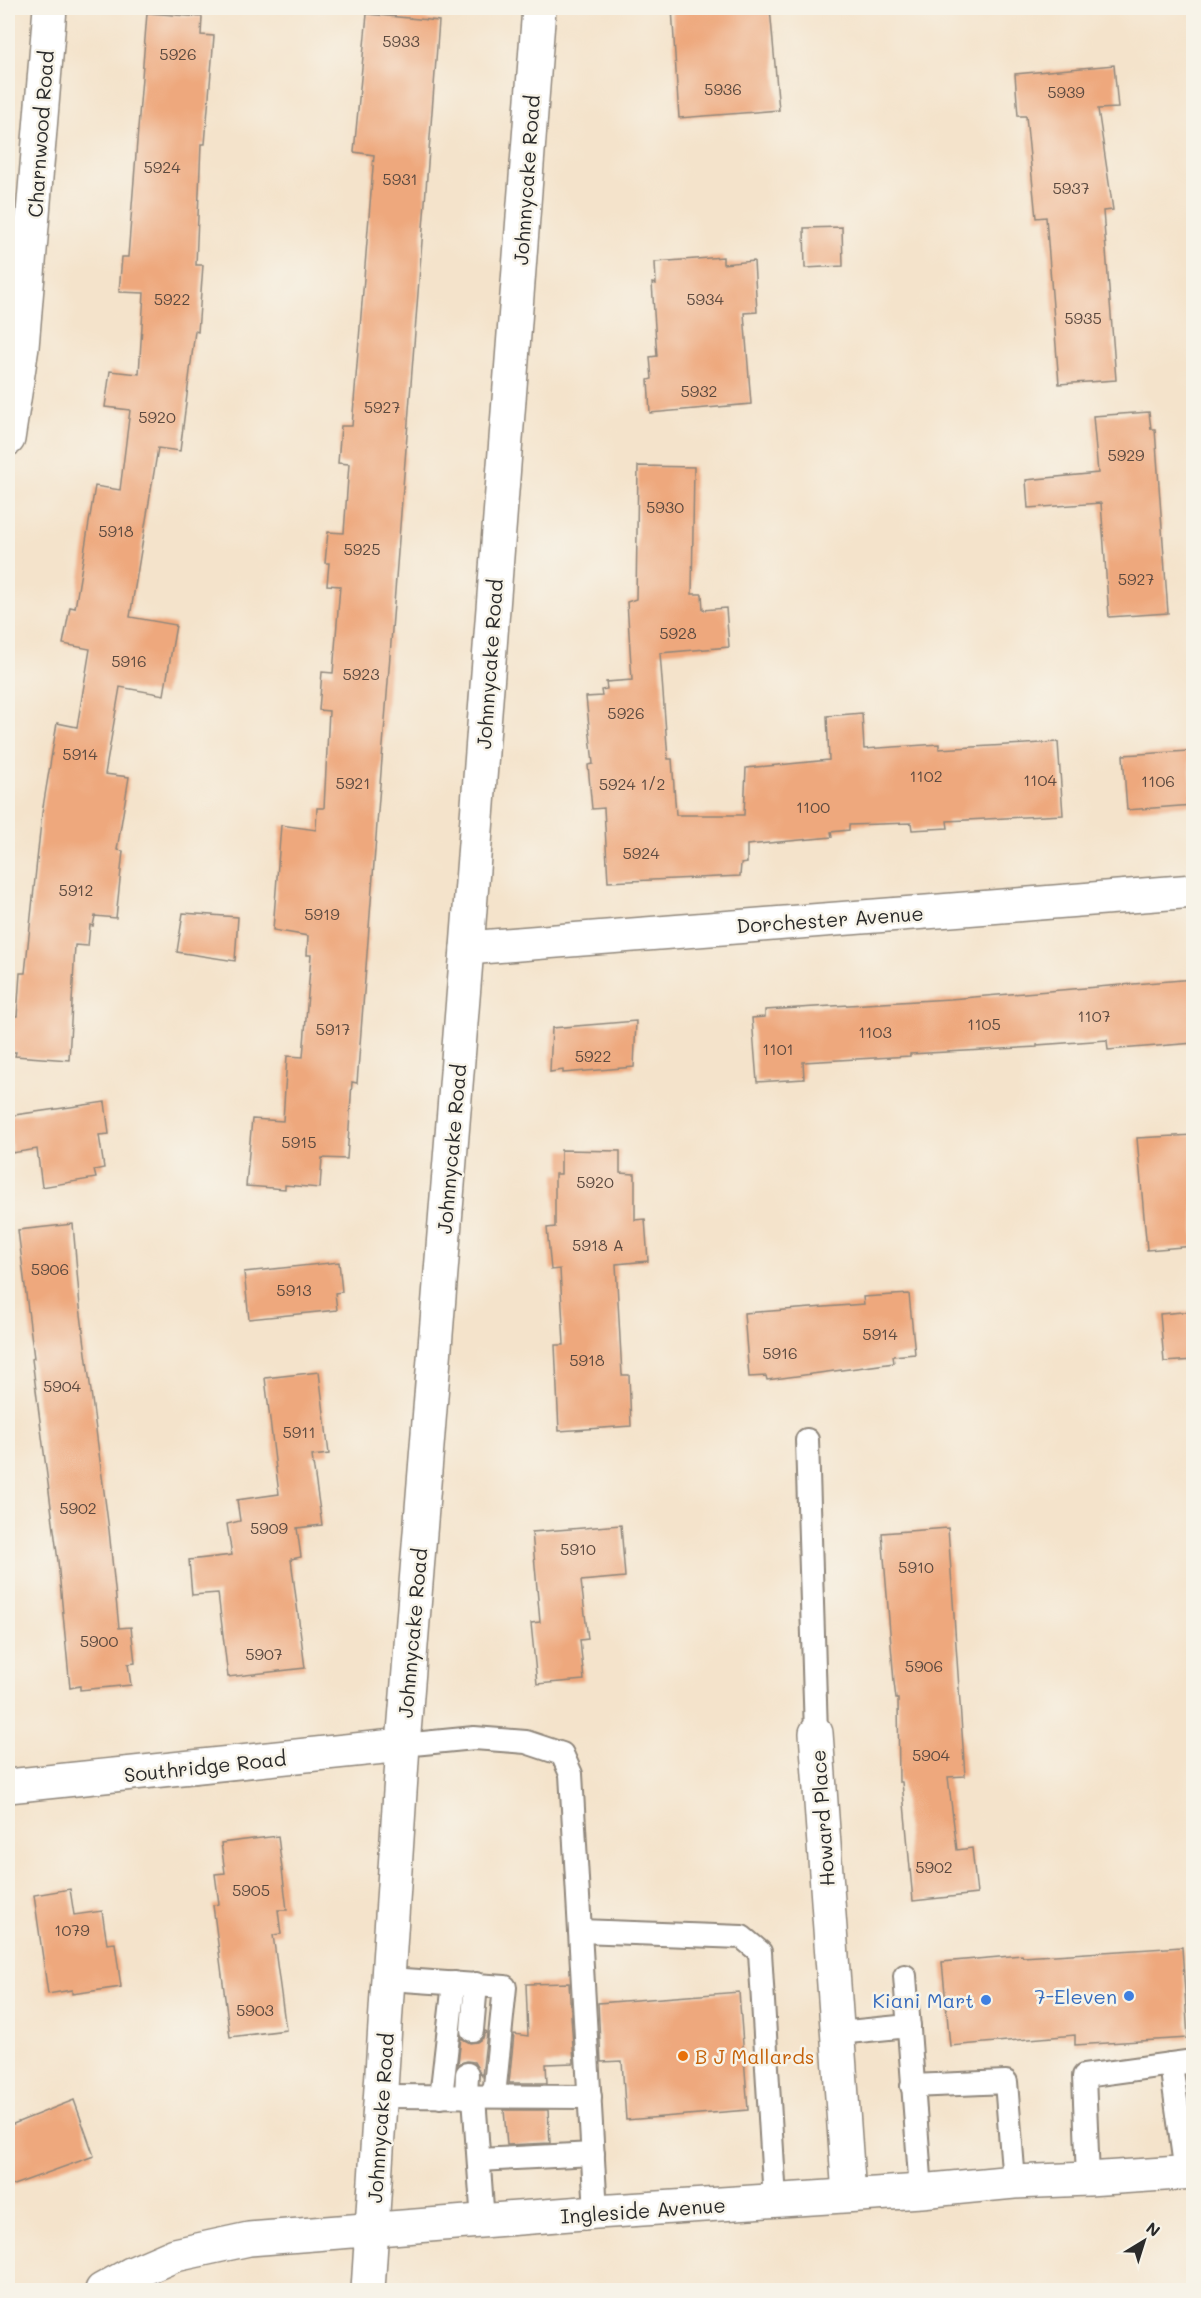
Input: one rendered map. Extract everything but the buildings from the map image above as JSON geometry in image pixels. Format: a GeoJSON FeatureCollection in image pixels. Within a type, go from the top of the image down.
{"type":"FeatureCollection","features":[{"type":"Feature","properties":{"kind":"main road","name":"Charnwood Road"},"geometry":{"type":"LineString","coordinates":[[8,439],[22,347],[50,8]]}},
{"type":"Feature","properties":{"kind":"main road","name":"Johnnycake Road"},"geometry":{"type":"LineString","coordinates":[[369,2290],[403,1745],[539,8]]}},
{"type":"Feature","properties":{"kind":"main road","name":"Dorchester Avenue"},"geometry":{"type":"LineString","coordinates":[[467,948],[1194,891]]}},
{"type":"Feature","properties":{"kind":"main road","name":"Howard Place"},"geometry":{"type":"LineString","coordinates":[[816,1732],[849,2195]]}},
{"type":"Feature","properties":{"kind":"main road","name":"Southridge Road"},"geometry":{"type":"LineString","coordinates":[[8,1786],[403,1745]]}},
{"type":"Feature","properties":{"kind":"main road","name":"Ingleside Avenue"},"geometry":{"type":"LineString","coordinates":[[102,2290],[131,2274],[185,2253],[249,2239],[596,2212],[921,2191],[1014,2182],[1190,2173]]}},
{"type":"Feature","properties":{"kind":"lane","name":"Howard Place"},"geometry":{"type":"LineString","coordinates":[[807,1440],[816,1732]]}},
{"type":"Feature","properties":{"kind":"lane"},"geometry":{"type":"LineString","coordinates":[[403,1745],[474,1738],[526,1742],[562,1754],[571,1774],[596,2212]]}},
{"type":"Feature","properties":{"kind":"lane"},"geometry":{"type":"LineString","coordinates":[[580,1931],[742,1937],[760,1952],[776,2200]]}},
{"type":"Feature","properties":{"kind":"lane"},"geometry":{"type":"LineString","coordinates":[[905,1976],[921,2191]]}},
{"type":"Feature","properties":{"kind":"lane"},"geometry":{"type":"LineString","coordinates":[[388,1979],[505,1987],[478,2097],[478,2160],[483,2222]]}},
{"type":"Feature","properties":{"kind":"lane"},"geometry":{"type":"LineString","coordinates":[[465,1984],[472,2030]]}},
{"type":"Feature","properties":{"kind":"lane"},"geometry":{"type":"LineString","coordinates":[[441,2097],[465,1984]]}},
{"type":"Feature","properties":{"kind":"lane"},"geometry":{"type":"LineString","coordinates":[[838,2032],[909,2026]]}},
{"type":"Feature","properties":{"kind":"lane"},"geometry":{"type":"LineString","coordinates":[[1088,2180],[1084,2076],[1194,2061]]}},
{"type":"Feature","properties":{"kind":"lane"},"geometry":{"type":"LineString","coordinates":[[1171,2064],[1190,2173]]}},
{"type":"Feature","properties":{"kind":"lane"},"geometry":{"type":"LineString","coordinates":[[467,2074],[478,2097]]}},
{"type":"Feature","properties":{"kind":"lane"},"geometry":{"type":"LineString","coordinates":[[912,2086],[1006,2082],[1014,2182]]}},
{"type":"Feature","properties":{"kind":"lane"},"geometry":{"type":"LineString","coordinates":[[381,2096],[590,2097]]}},
{"type":"Feature","properties":{"kind":"lane"},"geometry":{"type":"LineString","coordinates":[[478,2160],[593,2154]]}},
{"type":"Feature","properties":{"kind":"place","name":"7-Eleven"},"geometry":{"type":"Point","coordinates":[1129,1996]}},
{"type":"Feature","properties":{"kind":"place","name":"Kiani Mart"},"geometry":{"type":"Point","coordinates":[986,2000]}},
{"type":"Feature","properties":{"kind":"place","name":"B J Mallards"},"geometry":{"type":"Point","coordinates":[683,2056]}}]}
